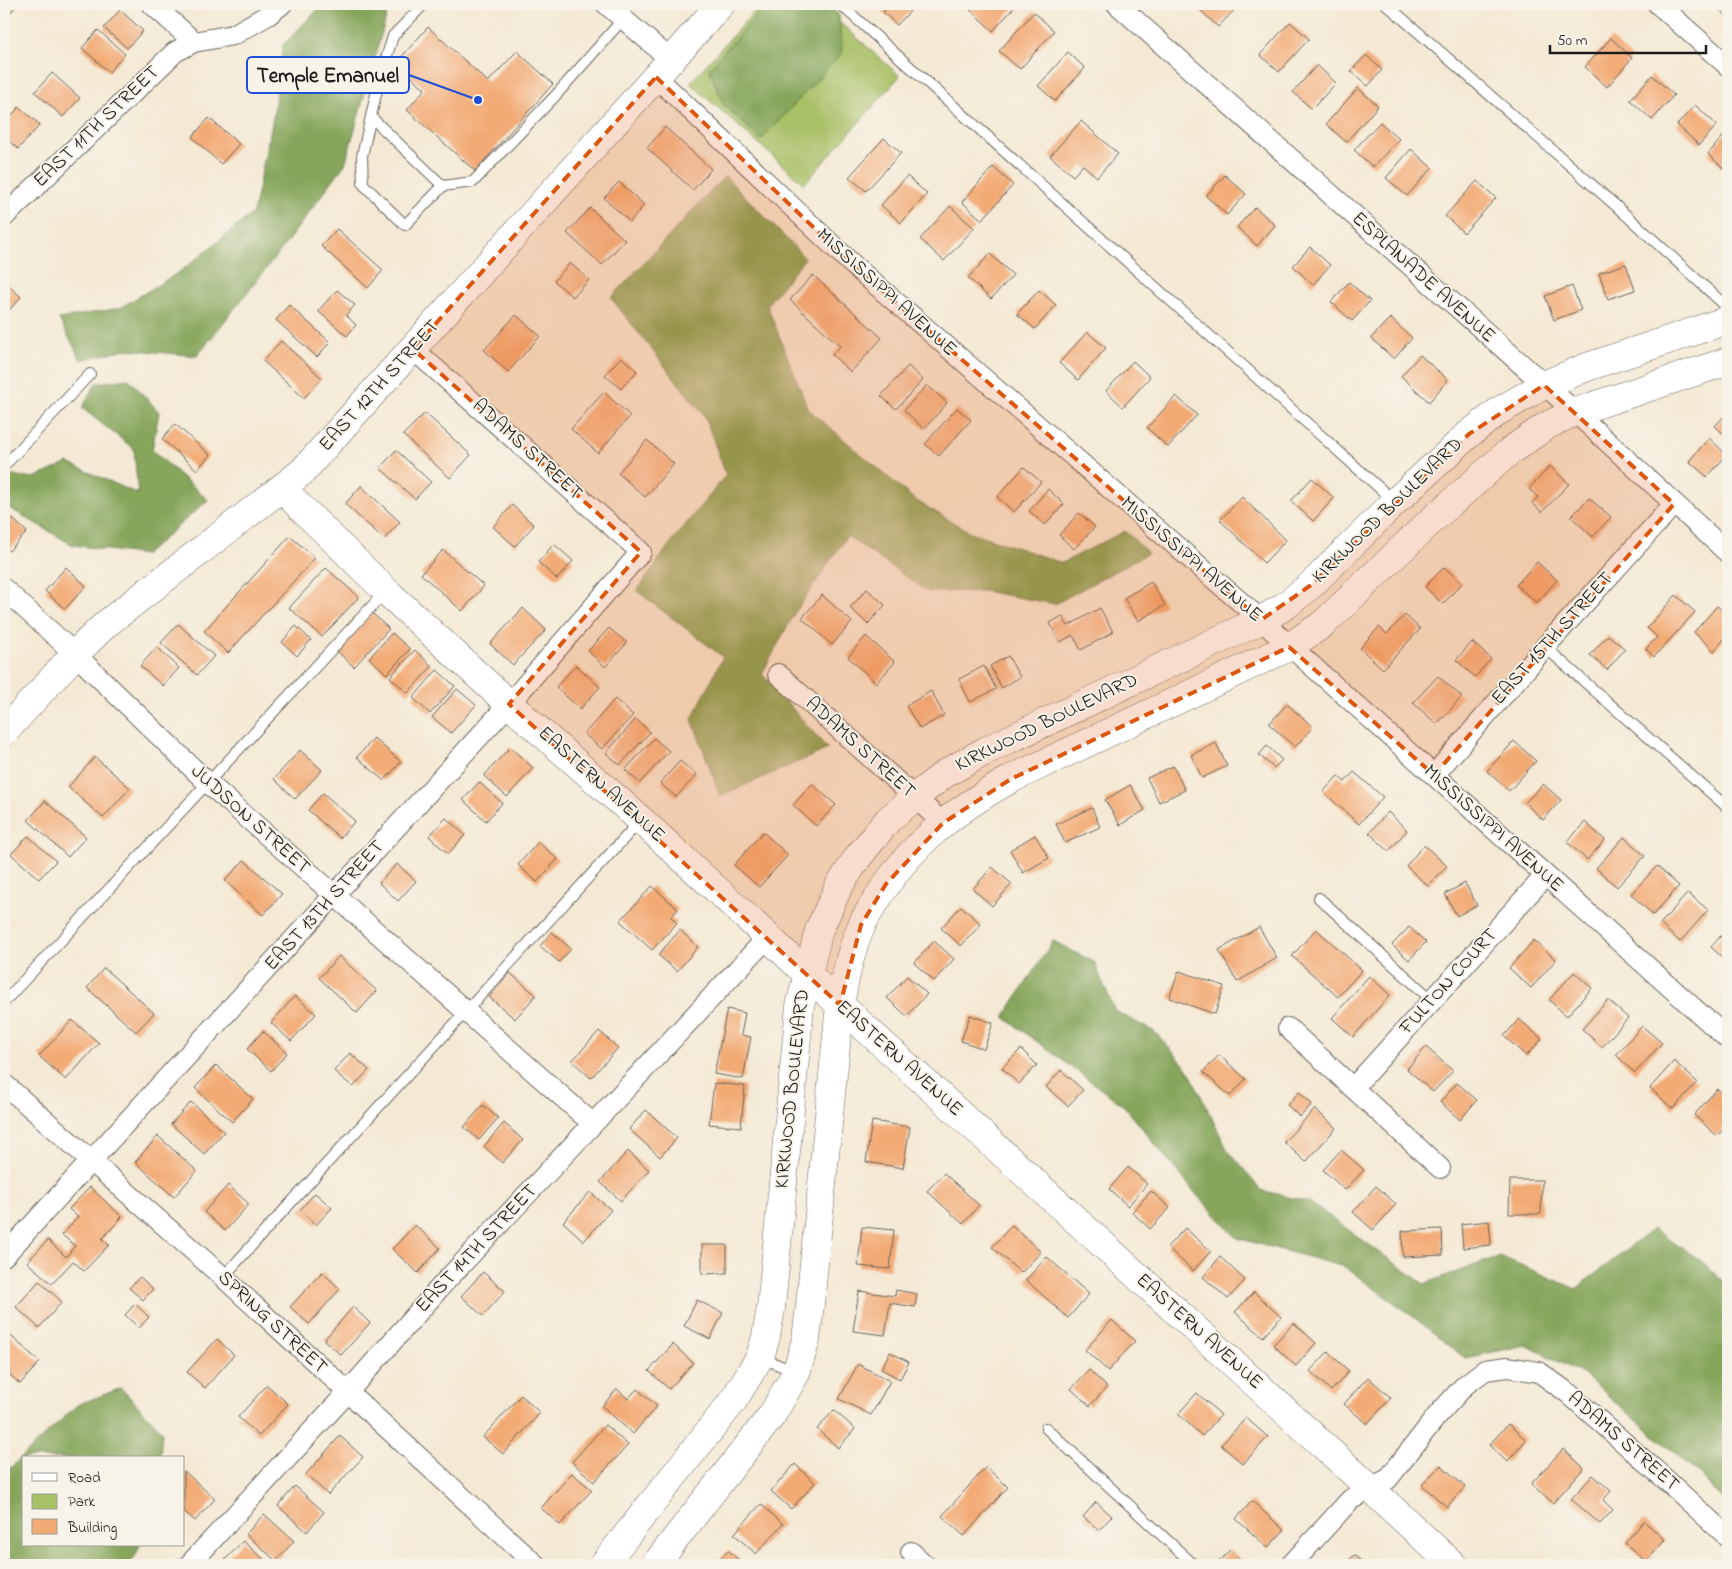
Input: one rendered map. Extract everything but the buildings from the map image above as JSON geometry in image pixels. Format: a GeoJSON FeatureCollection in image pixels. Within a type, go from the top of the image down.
{"type":"FeatureCollection","features":[{"type":"Feature","properties":{"kind":"street"},"geometry":{"type":"LineString","coordinates":[[152,4],[194,42]]}},
{"type":"Feature","properties":{"kind":"street","name":"EAST 11TH STREET"},"geometry":{"type":"LineString","coordinates":[[4,217],[175,52],[194,42],[233,35],[263,18],[282,4]]}},
{"type":"Feature","properties":{"kind":"street","name":"MISSISSIPPI AVENUE"},"geometry":{"type":"LineString","coordinates":[[606,4],[624,19],[663,69],[852,264],[1261,620],[1728,1039]]}},
{"type":"Feature","properties":{"kind":"street","name":"EAST 12TH STREET"},"geometry":{"type":"LineString","coordinates":[[4,732],[74,654],[106,624],[302,472],[721,4]]}},
{"type":"Feature","properties":{"kind":"street","name":"ESPLANADE AVENUE"},"geometry":{"type":"LineString","coordinates":[[1117,4],[1575,412],[1728,553]]}},
{"type":"Feature","properties":{"kind":"street"},"geometry":{"type":"LineString","coordinates":[[1658,4],[1728,66]]}},
{"type":"Feature","properties":{"kind":"street","name":"KIRKWOOD BOULEVARD"},"geometry":{"type":"LineString","coordinates":[[603,1565],[733,1401],[760,1357],[771,1308],[800,1006],[807,973],[819,930],[839,886],[858,857],[888,820],[946,773],[986,750],[1261,620],[1284,606],[1312,586],[1395,502],[1469,434],[1499,411],[1544,385],[1587,367],[1728,320]]}},
{"type":"Feature","properties":{"kind":"street","name":"ADAMS STREET"},"geometry":{"type":"LineString","coordinates":[[413,349],[641,552]]}},
{"type":"Feature","properties":{"kind":"street","name":"KIRKWOOD BOULEVARD"},"geometry":{"type":"LineString","coordinates":[[654,1565],[772,1414],[796,1373],[806,1340],[840,1005],[849,958],[861,926],[886,884],[908,857],[943,823],[977,798],[1011,779],[1289,647],[1323,624],[1432,520],[1510,451],[1546,426],[1575,412],[1728,360]]}},
{"type":"Feature","properties":{"kind":"street","name":"EASTERN AVENUE"},"geometry":{"type":"LineString","coordinates":[[282,489],[386,591],[509,704],[641,820],[840,1005],[1453,1565]]}},
{"type":"Feature","properties":{"kind":"street","name":"EAST 15TH STREET"},"geometry":{"type":"LineString","coordinates":[[1434,775],[1545,647],[1674,504]]}},
{"type":"Feature","properties":{"kind":"street","name":"EAST 13TH STREET"},"geometry":{"type":"LineString","coordinates":[[4,1256],[509,704],[641,552]]}},
{"type":"Feature","properties":{"kind":"street","name":"JUDSON STREET"},"geometry":{"type":"LineString","coordinates":[[4,589],[208,783],[593,1124]]}},
{"type":"Feature","properties":{"kind":"street","name":"ADAMS STREET"},"geometry":{"type":"LineString","coordinates":[[778,674],[943,823]]}},
{"type":"Feature","properties":{"kind":"street","name":"FULTON COURT"},"geometry":{"type":"LineString","coordinates":[[1353,1088],[1545,876]]}},
{"type":"Feature","properties":{"kind":"street","name":"EAST 14TH STREET"},"geometry":{"type":"LineString","coordinates":[[189,1565],[347,1393],[443,1284],[768,937]]}},
{"type":"Feature","properties":{"kind":"street"},"geometry":{"type":"LineString","coordinates":[[1288,1028],[1440,1168]]}},
{"type":"Feature","properties":{"kind":"street","name":"SPRING STREET"},"geometry":{"type":"LineString","coordinates":[[4,1084],[222,1276],[536,1565]]}},
{"type":"Feature","properties":{"kind":"street","name":"ADAMS STREET"},"geometry":{"type":"LineString","coordinates":[[1291,1565],[1350,1500],[1388,1479],[1436,1417],[1465,1385],[1484,1370],[1508,1367],[1539,1372],[1568,1393],[1666,1479],[1728,1537]]}},
{"type":"Feature","properties":{"kind":"lane"},"geometry":{"type":"LineString","coordinates":[[424,4],[394,36],[379,82],[362,156],[363,184],[405,225],[443,186],[473,182],[558,94],[624,19]]}},
{"type":"Feature","properties":{"kind":"lane"},"geometry":{"type":"LineString","coordinates":[[840,4],[1395,502]]}},
{"type":"Feature","properties":{"kind":"lane"},"geometry":{"type":"LineString","coordinates":[[1386,4],[1615,205],[1728,308]]}},
{"type":"Feature","properties":{"kind":"lane"},"geometry":{"type":"LineString","coordinates":[[370,118],[443,186]]}},
{"type":"Feature","properties":{"kind":"lane"},"geometry":{"type":"LineString","coordinates":[[4,466],[90,374]]}},
{"type":"Feature","properties":{"kind":"lane"},"geometry":{"type":"LineString","coordinates":[[4,1002],[386,591]]}},
{"type":"Feature","properties":{"kind":"lane"},"geometry":{"type":"LineString","coordinates":[[1545,647],[1728,808]]}},
{"type":"Feature","properties":{"kind":"lane"},"geometry":{"type":"LineString","coordinates":[[222,1276],[641,820]]}},
{"type":"Feature","properties":{"kind":"lane"},"geometry":{"type":"LineString","coordinates":[[1319,898],[1432,1000]]}},
{"type":"Feature","properties":{"kind":"lane"},"geometry":{"type":"LineString","coordinates":[[760,1357],[796,1373]]}},
{"type":"Feature","properties":{"kind":"lane"},"geometry":{"type":"LineString","coordinates":[[1046,1428],[1194,1565]]}},
{"type":"Feature","properties":{"kind":"highlighted area"},"geometry":{"type":"Polygon","coordinates":[[[656,77],[852,264],[1261,620],[1311,585],[1469,434],[1544,385],[1674,504],[1434,775],[1289,647],[1011,779],[943,823],[886,884],[861,925],[840,1005],[509,704],[641,552],[413,349],[656,77]]]}},
{"type":"Feature","properties":{"kind":"green space"},"geometry":{"type":"Polygon","coordinates":[[[323,4],[380,4],[387,14],[345,164],[281,250],[197,356],[126,349],[81,360],[59,319],[120,308],[181,271],[253,213],[273,118],[283,45],[323,4]]]}},
{"type":"Feature","properties":{"kind":"green space"},"geometry":{"type":"Polygon","coordinates":[[[761,4],[819,4],[900,76],[804,184],[690,83],[761,4]]]}},
{"type":"Feature","properties":{"kind":"green space"},"geometry":{"type":"Polygon","coordinates":[[[766,4],[827,4],[839,15],[842,53],[761,140],[724,105],[709,69],[766,4]]]}},
{"type":"Feature","properties":{"kind":"green space"},"geometry":{"type":"Polygon","coordinates":[[[725,176],[805,258],[767,305],[808,409],[915,500],[968,531],[1062,563],[1125,531],[1148,553],[1055,604],[983,591],[928,592],[847,536],[794,614],[762,674],[828,749],[720,796],[692,719],[723,657],[637,591],[672,541],[726,475],[705,417],[611,298],[725,176]]]}},
{"type":"Feature","properties":{"kind":"green space"},"geometry":{"type":"Polygon","coordinates":[[[129,379],[159,412],[152,450],[208,500],[145,555],[73,545],[4,505],[4,485],[10,475],[34,478],[68,463],[138,494],[134,449],[82,408],[96,383],[129,379]]]}},
{"type":"Feature","properties":{"kind":"green space"},"geometry":{"type":"Polygon","coordinates":[[[1053,941],[1094,962],[1115,1011],[1155,1032],[1188,1069],[1227,1149],[1261,1190],[1311,1203],[1424,1284],[1500,1256],[1576,1289],[1653,1229],[1699,1259],[1728,1286],[1728,1504],[1698,1473],[1583,1374],[1526,1345],[1465,1358],[1345,1267],[1237,1238],[1196,1194],[1124,1106],[1004,1017],[1053,941]]]}},
{"type":"Feature","properties":{"kind":"green space"},"geometry":{"type":"Polygon","coordinates":[[[121,1388],[162,1431],[160,1456],[23,1456],[77,1405],[121,1388]]]}},
{"type":"Feature","properties":{"kind":"green space"},"geometry":{"type":"Polygon","coordinates":[[[22,1457],[22,1546],[140,1546],[135,1557],[128,1565],[4,1565],[4,1474],[22,1457]]]}},
{"type":"Feature","properties":{"kind":"place","name":"Temple Emanuel"},"geometry":{"type":"Point","coordinates":[478,100]}}]}
